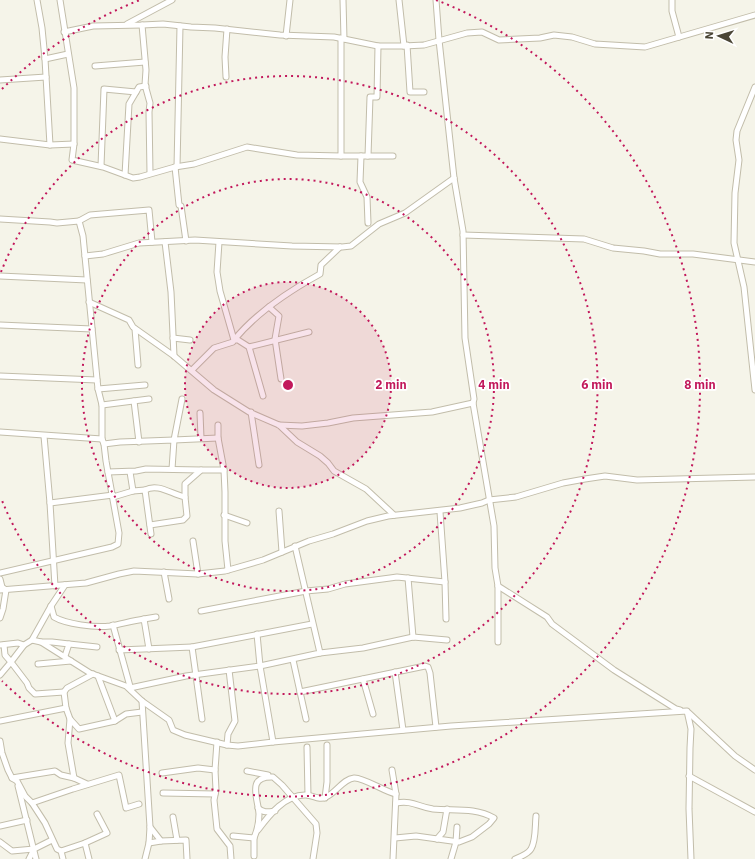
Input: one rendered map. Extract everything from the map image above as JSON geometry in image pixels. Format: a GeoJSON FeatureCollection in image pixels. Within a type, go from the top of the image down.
{"type":"FeatureCollection","features":[{"type":"Feature","properties":{"kind":"street"},"geometry":{"type":"LineString","coordinates":[[37,0],[45,59],[50,144]]}},
{"type":"Feature","properties":{"kind":"street"},"geometry":{"type":"LineString","coordinates":[[60,0],[74,88],[74,144],[72,160],[101,166],[133,178],[194,164],[247,147],[297,155],[393,156]]}},
{"type":"Feature","properties":{"kind":"street"},"geometry":{"type":"LineString","coordinates":[[126,25],[172,0]]}},
{"type":"Feature","properties":{"kind":"street"},"geometry":{"type":"LineString","coordinates":[[286,36],[290,0]]}},
{"type":"Feature","properties":{"kind":"street"},"geometry":{"type":"LineString","coordinates":[[341,156],[342,39],[344,0]]}},
{"type":"Feature","properties":{"kind":"street"},"geometry":{"type":"LineString","coordinates":[[399,0],[410,92],[424,92]]}},
{"type":"Feature","properties":{"kind":"street"},"geometry":{"type":"LineString","coordinates":[[436,0],[454,178],[463,235],[465,338],[474,399],[473,403],[494,526],[494,568],[498,586],[498,642]]}},
{"type":"Feature","properties":{"kind":"street"},"geometry":{"type":"LineString","coordinates":[[672,0],[672,11],[679,37]]}},
{"type":"Feature","properties":{"kind":"street"},"geometry":{"type":"LineString","coordinates":[[64,32],[93,26],[163,24],[286,36],[342,39],[378,46],[424,45],[467,33],[482,32],[499,40],[540,38],[554,34],[572,37],[595,44],[645,47],[755,15]]}},
{"type":"Feature","properties":{"kind":"street"},"geometry":{"type":"LineString","coordinates":[[142,25],[146,86],[150,104],[150,174]]}},
{"type":"Feature","properties":{"kind":"street"},"geometry":{"type":"LineString","coordinates":[[180,26],[176,167],[179,206],[181,206],[186,241]]}},
{"type":"Feature","properties":{"kind":"street"},"geometry":{"type":"LineString","coordinates":[[226,77],[225,57],[227,30]]}},
{"type":"Feature","properties":{"kind":"street"},"geometry":{"type":"LineString","coordinates":[[368,156],[370,98],[377,97],[378,46]]}},
{"type":"Feature","properties":{"kind":"street"},"geometry":{"type":"LineString","coordinates":[[45,59],[68,54]]}},
{"type":"Feature","properties":{"kind":"street"},"geometry":{"type":"LineString","coordinates":[[94,66],[145,62]]}},
{"type":"Feature","properties":{"kind":"street"},"geometry":{"type":"LineString","coordinates":[[0,80],[46,78]]}},
{"type":"Feature","properties":{"kind":"street"},"geometry":{"type":"LineString","coordinates":[[125,175],[129,104],[139,87],[146,86]]}},
{"type":"Feature","properties":{"kind":"street"},"geometry":{"type":"LineString","coordinates":[[755,87],[737,131],[736,140],[739,160],[735,193],[734,243],[744,287],[755,390]]}},
{"type":"Feature","properties":{"kind":"street"},"geometry":{"type":"LineString","coordinates":[[101,166],[104,89],[136,92]]}},
{"type":"Feature","properties":{"kind":"street"},"geometry":{"type":"LineString","coordinates":[[0,139],[50,144],[74,144]]}},
{"type":"Feature","properties":{"kind":"street"},"geometry":{"type":"LineString","coordinates":[[361,156],[360,182],[367,197],[368,223]]}},
{"type":"Feature","properties":{"kind":"street"},"geometry":{"type":"LineString","coordinates":[[85,256],[103,254],[126,246],[152,242],[186,241],[340,247],[351,246],[380,224],[405,213],[454,178]]}},
{"type":"Feature","properties":{"kind":"street"},"geometry":{"type":"LineString","coordinates":[[0,219],[50,222],[57,224],[79,221],[90,215],[149,210],[152,242]]}},
{"type":"Feature","properties":{"kind":"street"},"geometry":{"type":"LineString","coordinates":[[0,573],[112,548],[118,544],[119,534],[103,442],[102,405],[98,389],[85,256],[79,221]]}},
{"type":"Feature","properties":{"kind":"street"},"geometry":{"type":"LineString","coordinates":[[463,235],[584,240],[613,248],[644,250],[660,254],[693,254],[755,262]]}},
{"type":"Feature","properties":{"kind":"street"},"geometry":{"type":"LineString","coordinates":[[165,242],[171,292],[174,356]]}},
{"type":"Feature","properties":{"kind":"street"},"geometry":{"type":"LineString","coordinates":[[219,242],[217,272],[220,291],[234,340]]}},
{"type":"Feature","properties":{"kind":"street"},"geometry":{"type":"LineString","coordinates":[[192,370],[214,348],[233,342],[240,332],[269,307],[293,289],[320,274],[321,265],[340,247]]}},
{"type":"Feature","properties":{"kind":"street"},"geometry":{"type":"LineString","coordinates":[[0,276],[87,280]]}},
{"type":"Feature","properties":{"kind":"street"},"geometry":{"type":"LineString","coordinates":[[89,302],[129,320],[133,328],[174,356],[214,390],[251,412],[279,425],[297,442],[320,456],[334,471],[366,489],[394,515]]}},
{"type":"Feature","properties":{"kind":"street"},"geometry":{"type":"LineString","coordinates":[[269,307],[279,316],[275,340],[281,379]]}},
{"type":"Feature","properties":{"kind":"street"},"geometry":{"type":"LineString","coordinates":[[0,325],[92,329]]}},
{"type":"Feature","properties":{"kind":"street"},"geometry":{"type":"LineString","coordinates":[[135,329],[138,365]]}},
{"type":"Feature","properties":{"kind":"street"},"geometry":{"type":"LineString","coordinates":[[249,347],[309,332]]}},
{"type":"Feature","properties":{"kind":"street"},"geometry":{"type":"LineString","coordinates":[[173,338],[190,340]]}},
{"type":"Feature","properties":{"kind":"street"},"geometry":{"type":"LineString","coordinates":[[234,340],[238,340],[249,347],[263,396]]}},
{"type":"Feature","properties":{"kind":"street"},"geometry":{"type":"LineString","coordinates":[[0,376],[97,380]]}},
{"type":"Feature","properties":{"kind":"street"},"geometry":{"type":"LineString","coordinates":[[98,389],[145,385]]}},
{"type":"Feature","properties":{"kind":"street"},"geometry":{"type":"LineString","coordinates":[[102,405],[149,399]]}},
{"type":"Feature","properties":{"kind":"street"},"geometry":{"type":"LineString","coordinates":[[172,469],[174,440],[182,399]]}},
{"type":"Feature","properties":{"kind":"street"},"geometry":{"type":"LineString","coordinates":[[134,401],[139,442]]}},
{"type":"Feature","properties":{"kind":"street"},"geometry":{"type":"LineString","coordinates":[[279,425],[302,426],[353,418],[432,412],[473,403]]}},
{"type":"Feature","properties":{"kind":"street"},"geometry":{"type":"LineString","coordinates":[[251,412],[259,465]]}},
{"type":"Feature","properties":{"kind":"street"},"geometry":{"type":"LineString","coordinates":[[200,413],[201,438]]}},
{"type":"Feature","properties":{"kind":"street"},"geometry":{"type":"LineString","coordinates":[[218,425],[218,438],[224,470],[225,541],[228,570]]}},
{"type":"Feature","properties":{"kind":"street"},"geometry":{"type":"LineString","coordinates":[[0,432],[103,442],[139,442],[218,438]]}},
{"type":"Feature","properties":{"kind":"street"},"geometry":{"type":"LineString","coordinates":[[44,436],[55,586]]}},
{"type":"Feature","properties":{"kind":"street"},"geometry":{"type":"LineString","coordinates":[[108,472],[130,472],[146,469],[224,470]]}},
{"type":"Feature","properties":{"kind":"street"},"geometry":{"type":"LineString","coordinates":[[150,525],[184,520],[187,516],[185,484],[201,470]]}},
{"type":"Feature","properties":{"kind":"street"},"geometry":{"type":"LineString","coordinates":[[130,472],[133,491]]}},
{"type":"Feature","properties":{"kind":"street"},"geometry":{"type":"LineString","coordinates":[[0,590],[86,583],[134,571],[198,574],[228,570],[263,560],[295,546],[367,521],[394,515],[440,512],[472,506],[489,500],[516,497],[563,483],[606,476],[637,480],[755,477]]}},
{"type":"Feature","properties":{"kind":"street"},"geometry":{"type":"LineString","coordinates":[[50,503],[113,496],[133,491],[145,490],[150,487],[166,489],[177,495],[185,497]]}},
{"type":"Feature","properties":{"kind":"street"},"geometry":{"type":"LineString","coordinates":[[145,490],[151,534]]}},
{"type":"Feature","properties":{"kind":"street"},"geometry":{"type":"LineString","coordinates":[[279,511],[282,552]]}},
{"type":"Feature","properties":{"kind":"street"},"geometry":{"type":"LineString","coordinates":[[440,512],[446,619]]}},
{"type":"Feature","properties":{"kind":"street"},"geometry":{"type":"LineString","coordinates":[[224,515],[248,523]]}},
{"type":"Feature","properties":{"kind":"street"},"geometry":{"type":"LineString","coordinates":[[192,542],[198,574]]}},
{"type":"Feature","properties":{"kind":"street"},"geometry":{"type":"LineString","coordinates":[[295,546],[320,654]]}},
{"type":"Feature","properties":{"kind":"street"},"geometry":{"type":"LineString","coordinates":[[164,572],[169,599]]}},
{"type":"Feature","properties":{"kind":"street"},"geometry":{"type":"LineString","coordinates":[[201,611],[306,591],[328,589],[345,584],[397,577],[445,582]]}},
{"type":"Feature","properties":{"kind":"street"},"geometry":{"type":"LineString","coordinates":[[408,578],[413,638]]}},
{"type":"Feature","properties":{"kind":"street"},"geometry":{"type":"LineString","coordinates":[[0,579],[2,587],[6,590]]}},
{"type":"Feature","properties":{"kind":"street"},"geometry":{"type":"LineString","coordinates":[[0,675],[24,645],[32,640],[51,606],[65,585]]}},
{"type":"Feature","properties":{"kind":"street"},"geometry":{"type":"LineString","coordinates":[[498,586],[547,618],[552,624],[614,670],[676,709],[687,711],[735,756],[755,770]]}},
{"type":"Feature","properties":{"kind":"street"},"geometry":{"type":"LineString","coordinates":[[0,618],[6,590]]}},
{"type":"Feature","properties":{"kind":"street"},"geometry":{"type":"LineString","coordinates":[[51,606],[54,617],[61,621],[88,625],[109,626],[156,617]]}},
{"type":"Feature","properties":{"kind":"street"},"geometry":{"type":"LineString","coordinates":[[144,619],[149,650]]}},
{"type":"Feature","properties":{"kind":"street"},"geometry":{"type":"LineString","coordinates":[[119,650],[149,650],[192,647],[312,624]]}},
{"type":"Feature","properties":{"kind":"street"},"geometry":{"type":"LineString","coordinates":[[113,625],[130,689]]}},
{"type":"Feature","properties":{"kind":"street"},"geometry":{"type":"LineString","coordinates":[[257,634],[260,666],[273,742]]}},
{"type":"Feature","properties":{"kind":"street"},"geometry":{"type":"LineString","coordinates":[[130,689],[197,675],[260,666],[413,638],[447,640]]}},
{"type":"Feature","properties":{"kind":"street"},"geometry":{"type":"LineString","coordinates":[[32,640],[97,647]]}},
{"type":"Feature","properties":{"kind":"street"},"geometry":{"type":"LineString","coordinates":[[41,642],[93,674],[126,686],[142,701],[169,720],[173,730],[186,735],[227,745],[238,746],[436,727],[687,711]]}},
{"type":"Feature","properties":{"kind":"street"},"geometry":{"type":"LineString","coordinates":[[24,645],[18,643],[2,645],[5,655],[35,694],[64,692],[67,688],[93,674]]}},
{"type":"Feature","properties":{"kind":"street"},"geometry":{"type":"LineString","coordinates":[[65,656],[69,644]]}},
{"type":"Feature","properties":{"kind":"street"},"geometry":{"type":"LineString","coordinates":[[192,647],[202,719]]}},
{"type":"Feature","properties":{"kind":"street"},"geometry":{"type":"LineString","coordinates":[[293,660],[306,719]]}},
{"type":"Feature","properties":{"kind":"street"},"geometry":{"type":"LineString","coordinates":[[38,664],[72,661]]}},
{"type":"Feature","properties":{"kind":"street"},"geometry":{"type":"LineString","coordinates":[[300,692],[425,666],[428,667],[430,673],[436,727]]}},
{"type":"Feature","properties":{"kind":"street"},"geometry":{"type":"LineString","coordinates":[[227,745],[228,734],[235,721],[229,670]]}},
{"type":"Feature","properties":{"kind":"street"},"geometry":{"type":"LineString","coordinates":[[395,672],[403,730]]}},
{"type":"Feature","properties":{"kind":"street"},"geometry":{"type":"LineString","coordinates":[[98,676],[115,721]]}},
{"type":"Feature","properties":{"kind":"street"},"geometry":{"type":"LineString","coordinates":[[363,679],[373,714]]}},
{"type":"Feature","properties":{"kind":"street"},"geometry":{"type":"LineString","coordinates":[[64,692],[66,708],[70,719],[78,729],[115,721],[126,714],[142,712]]}},
{"type":"Feature","properties":{"kind":"street"},"geometry":{"type":"LineString","coordinates":[[142,701],[150,827],[150,843],[145,859]]}},
{"type":"Feature","properties":{"kind":"street"},"geometry":{"type":"LineString","coordinates":[[0,721],[66,708]]}},
{"type":"Feature","properties":{"kind":"street"},"geometry":{"type":"LineString","coordinates":[[687,711],[691,729],[689,776],[689,844],[691,859]]}},
{"type":"Feature","properties":{"kind":"street"},"geometry":{"type":"LineString","coordinates":[[70,719],[68,743],[74,778]]}},
{"type":"Feature","properties":{"kind":"street"},"geometry":{"type":"LineString","coordinates":[[0,741],[2,753],[12,778],[17,781],[25,796],[32,803],[45,823],[57,849],[61,851],[63,859]]}},
{"type":"Feature","properties":{"kind":"street"},"geometry":{"type":"LineString","coordinates":[[217,742],[215,770],[216,790],[214,800],[217,829],[230,846],[231,859]]}},
{"type":"Feature","properties":{"kind":"street"},"geometry":{"type":"LineString","coordinates":[[325,798],[327,782],[327,745]]}},
{"type":"Feature","properties":{"kind":"street"},"geometry":{"type":"LineString","coordinates":[[308,747],[308,795]]}},
{"type":"Feature","properties":{"kind":"street"},"geometry":{"type":"LineString","coordinates":[[162,773],[198,768],[215,770]]}},
{"type":"Feature","properties":{"kind":"street"},"geometry":{"type":"LineString","coordinates":[[392,770],[396,794],[393,859]]}},
{"type":"Feature","properties":{"kind":"street"},"geometry":{"type":"LineString","coordinates":[[12,778],[55,771],[61,775],[74,778],[87,784]]}},
{"type":"Feature","properties":{"kind":"street"},"geometry":{"type":"LineString","coordinates":[[248,771],[273,777],[316,824],[317,833],[313,859]]}},
{"type":"Feature","properties":{"kind":"street"},"geometry":{"type":"LineString","coordinates":[[32,803],[87,784],[119,775],[126,808],[139,804]]}},
{"type":"Feature","properties":{"kind":"street"},"geometry":{"type":"LineString","coordinates":[[689,776],[755,812]]}},
{"type":"Feature","properties":{"kind":"street"},"geometry":{"type":"LineString","coordinates":[[254,856],[255,836],[259,818],[254,793],[256,784],[264,777],[273,777]]}},
{"type":"Feature","properties":{"kind":"street"},"geometry":{"type":"LineString","coordinates":[[255,836],[275,811],[292,797],[308,795],[316,798],[325,798],[354,777],[390,793],[396,794]]}},
{"type":"Feature","properties":{"kind":"street"},"geometry":{"type":"LineString","coordinates":[[17,781],[20,799],[27,820],[36,859]]}},
{"type":"Feature","properties":{"kind":"street"},"geometry":{"type":"LineString","coordinates":[[163,793],[215,794]]}},
{"type":"Feature","properties":{"kind":"street"},"geometry":{"type":"LineString","coordinates":[[395,838],[416,836],[456,842],[468,839],[489,824],[494,818],[475,812],[428,808],[411,802],[396,803]]}},
{"type":"Feature","properties":{"kind":"street"},"geometry":{"type":"LineString","coordinates":[[257,807],[265,812],[275,811]]}},
{"type":"Feature","properties":{"kind":"street"},"geometry":{"type":"LineString","coordinates":[[437,839],[443,832],[447,809]]}},
{"type":"Feature","properties":{"kind":"street"},"geometry":{"type":"LineString","coordinates":[[61,851],[85,843],[107,833],[97,814]]}},
{"type":"Feature","properties":{"kind":"street"},"geometry":{"type":"LineString","coordinates":[[515,859],[531,850],[534,841],[536,816]]}},
{"type":"Feature","properties":{"kind":"street"},"geometry":{"type":"LineString","coordinates":[[172,817],[177,840]]}},
{"type":"Feature","properties":{"kind":"street"},"geometry":{"type":"LineString","coordinates":[[0,826],[8,826],[27,820]]}},
{"type":"Feature","properties":{"kind":"street"},"geometry":{"type":"LineString","coordinates":[[451,859],[456,842],[457,826]]}},
{"type":"Feature","properties":{"kind":"street"},"geometry":{"type":"LineString","coordinates":[[150,827],[161,840]]}},
{"type":"Feature","properties":{"kind":"street"},"geometry":{"type":"LineString","coordinates":[[233,836],[255,836]]}},
{"type":"Feature","properties":{"kind":"street"},"geometry":{"type":"LineString","coordinates":[[0,842],[12,851],[34,849],[52,840]]}},
{"type":"Feature","properties":{"kind":"street"},"geometry":{"type":"LineString","coordinates":[[150,843],[161,840],[186,840],[187,859]]}},
{"type":"Feature","properties":{"kind":"street"},"geometry":{"type":"LineString","coordinates":[[85,843],[89,859]]}},
{"type":"Feature","properties":{"kind":"street"},"geometry":{"type":"LineString","coordinates":[[29,859],[34,849]]}}]}
